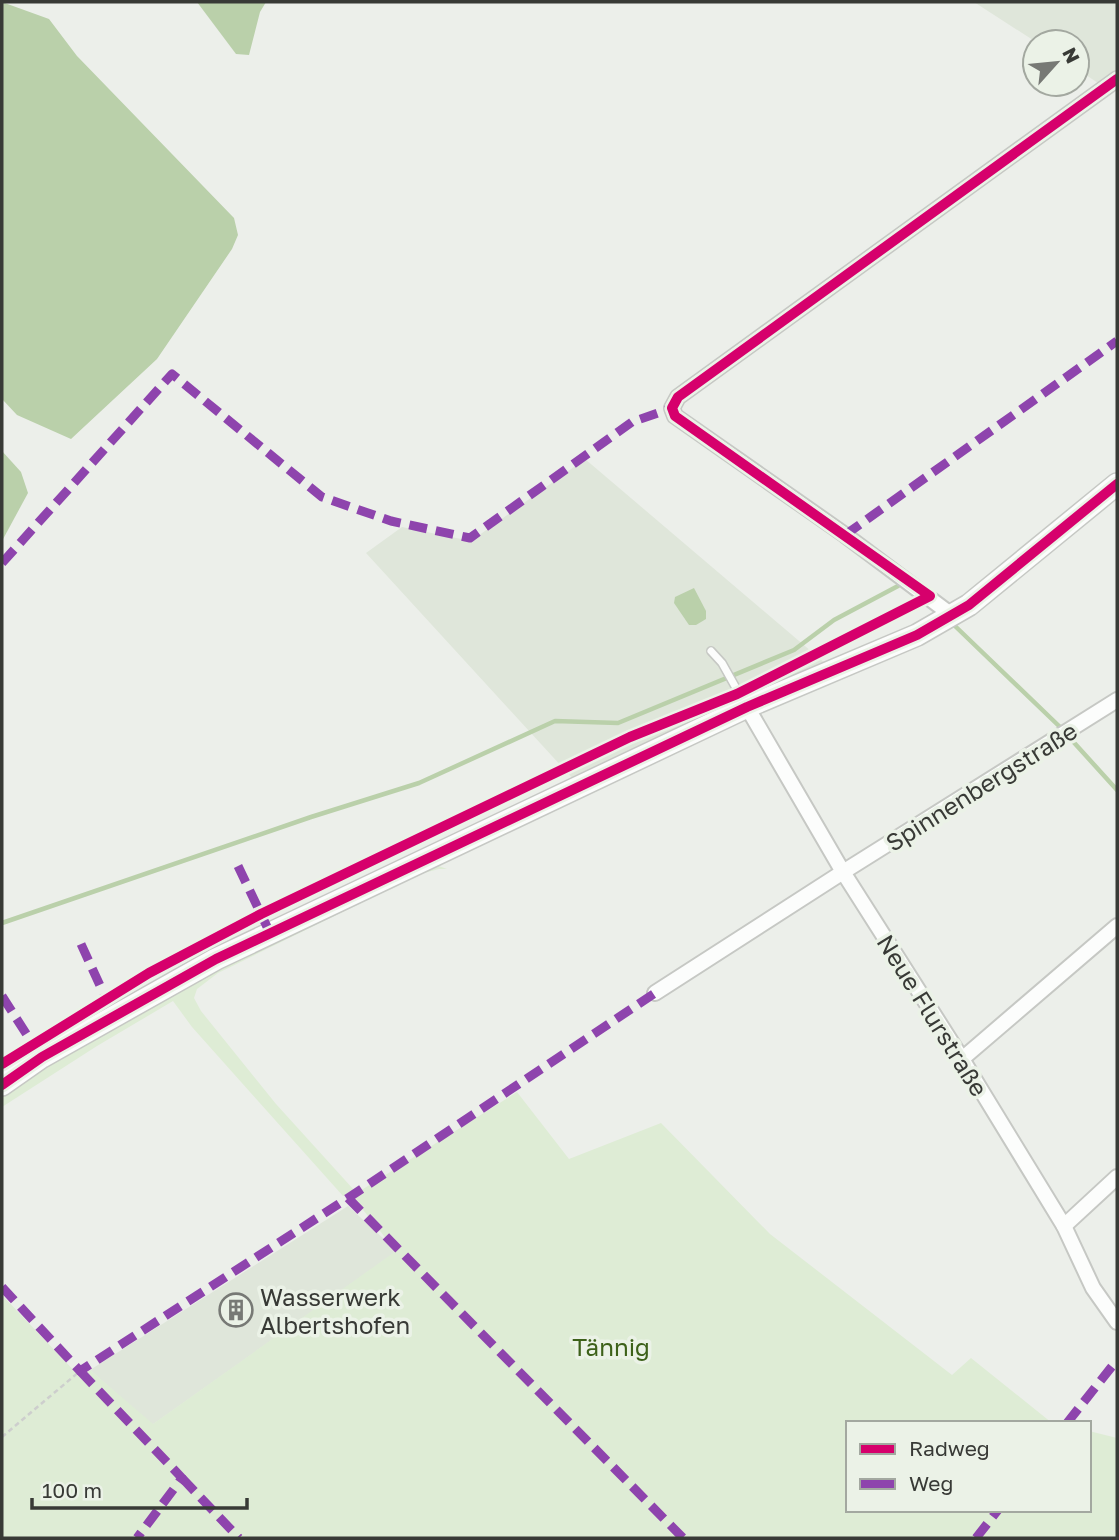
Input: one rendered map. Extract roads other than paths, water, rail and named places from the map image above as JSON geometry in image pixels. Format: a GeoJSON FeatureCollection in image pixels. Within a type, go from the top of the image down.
{"type":"FeatureCollection","features":[{"type":"Feature","properties":{"kind":"street"},"geometry":{"type":"LineString","coordinates":[[953,616],[930,596],[675,416],[672,408],[678,397],[1117,79]]}},
{"type":"Feature","properties":{"kind":"street"},"geometry":{"type":"LineString","coordinates":[[2,1085],[42,1057],[216,959],[743,700],[917,635],[953,616],[970,606],[1117,484]]}},
{"type":"Feature","properties":{"kind":"street","name":"Neue Flurstraße"},"geometry":{"type":"LineString","coordinates":[[743,700],[843,872],[962,1059],[1063,1226],[1093,1288],[1117,1322]]}},
{"type":"Feature","properties":{"kind":"street","name":"Spinnenbergstraße"},"geometry":{"type":"LineString","coordinates":[[655,993],[1117,700]]}},
{"type":"Feature","properties":{"kind":"street"},"geometry":{"type":"LineString","coordinates":[[962,1059],[1117,926]]}},
{"type":"Feature","properties":{"kind":"street"},"geometry":{"type":"LineString","coordinates":[[1063,1226],[1117,1177]]}},
{"type":"Feature","properties":{"kind":"lane"},"geometry":{"type":"LineString","coordinates":[[711,651],[722,663],[743,700]]}},
{"type":"Feature","properties":{"kind":"waterway"},"geometry":{"type":"LineString","coordinates":[[2,923],[311,817],[419,783],[555,721],[618,723],[794,650],[834,620],[898,586]]}},
{"type":"Feature","properties":{"kind":"waterway"},"geometry":{"type":"LineString","coordinates":[[955,626],[1059,726],[1117,790]]}},
{"type":"Feature","properties":{"kind":"place","name":"Wasserwerk Albertshofen"},"geometry":{"type":"Point","coordinates":[236,1310]}},
{"type":"Feature","properties":{"kind":"park label","name":"Tännig"},"geometry":{"type":"Point","coordinates":[611,1346]}}]}
